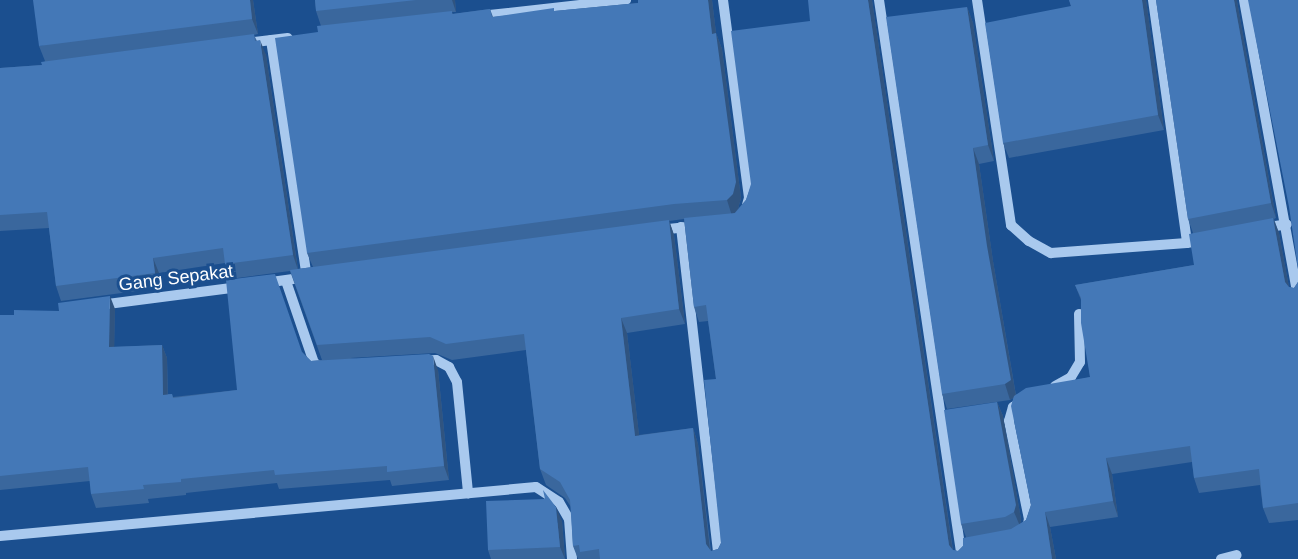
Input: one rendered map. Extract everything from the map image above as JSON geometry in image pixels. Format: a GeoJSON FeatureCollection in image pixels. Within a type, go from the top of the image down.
{"type":"FeatureCollection","features":[{"type":"Feature","properties":{"kind":"street"},"geometry":{"type":"LineString","coordinates":[[472,17],[626,0]]}},
{"type":"Feature","properties":{"kind":"street"},"geometry":{"type":"LineString","coordinates":[[723,0],[749,198],[743,215]]}},
{"type":"Feature","properties":{"kind":"street"},"geometry":{"type":"LineString","coordinates":[[879,0],[946,418],[965,546],[962,559]]}},
{"type":"Feature","properties":{"kind":"street"},"geometry":{"type":"LineString","coordinates":[[977,0],[1011,225],[1029,241],[1051,253],[1187,243],[1209,239]]}},
{"type":"Feature","properties":{"kind":"street"},"geometry":{"type":"LineString","coordinates":[[1153,0],[1187,243]]}},
{"type":"Feature","properties":{"kind":"street"},"geometry":{"type":"LineString","coordinates":[[1244,0],[1287,224],[1298,296]]}},
{"type":"Feature","properties":{"kind":"street"},"geometry":{"type":"LineString","coordinates":[[236,45],[295,37]]}},
{"type":"Feature","properties":{"kind":"street"},"geometry":{"type":"LineString","coordinates":[[271,40],[307,278]]}},
{"type":"Feature","properties":{"kind":"street"},"geometry":{"type":"LineString","coordinates":[[1253,230],[1287,224]]}},
{"type":"Feature","properties":{"kind":"street"},"geometry":{"type":"LineString","coordinates":[[646,232],[714,225]]}},
{"type":"Feature","properties":{"kind":"street"},"geometry":{"type":"LineString","coordinates":[[681,227],[719,559]]}},
{"type":"Feature","properties":{"kind":"street","name":"Gang Sepakat"},"geometry":{"type":"LineString","coordinates":[[92,306],[319,276]]}},
{"type":"Feature","properties":{"kind":"street"},"geometry":{"type":"LineString","coordinates":[[286,280],[314,363],[320,368],[339,368]]}},
{"type":"Feature","properties":{"kind":"street"},"geometry":{"type":"LineString","coordinates":[[1020,534],[1026,531],[1029,519],[1007,408],[1036,392],[1061,385],[1071,377],[1080,362],[1079,314]]}},
{"type":"Feature","properties":{"kind":"street"},"geometry":{"type":"LineString","coordinates":[[415,362],[436,360],[449,367],[457,382],[468,493]]}},
{"type":"Feature","properties":{"kind":"street"},"geometry":{"type":"LineString","coordinates":[[0,536],[536,487],[559,502],[570,519],[572,559]]}},
{"type":"Feature","properties":{"kind":"street"},"geometry":{"type":"LineString","coordinates":[[1221,559],[1237,555]]}},
{"type":"Feature","properties":{"kind":"building"},"geometry":{"type":"Polygon","coordinates":[[[33,0],[250,0],[252,19],[39,46],[33,0]]]}},
{"type":"Feature","properties":{"kind":"building"},"geometry":{"type":"Polygon","coordinates":[[[315,0],[416,0],[316,11],[315,0]]]}},
{"type":"Feature","properties":{"kind":"building"},"geometry":{"type":"Polygon","coordinates":[[[638,0],[708,0],[712,34],[716,33],[736,182],[733,194],[727,200],[674,204],[307,253],[275,38],[318,32],[317,26],[452,11],[452,14],[490,9],[492,17],[554,8],[554,11],[638,3],[638,0]]]}},
{"type":"Feature","properties":{"kind":"building"},"geometry":{"type":"Polygon","coordinates":[[[808,0],[868,0],[949,545],[953,550],[958,551],[963,546],[963,538],[1011,529],[1026,520],[1031,505],[1011,406],[1014,396],[1026,388],[1090,377],[1081,323],[1081,298],[1075,285],[1194,265],[1189,234],[1273,218],[1285,282],[1289,287],[1294,288],[1298,282],[1298,503],[1263,508],[1259,469],[1194,478],[1190,446],[1106,458],[1113,501],[1045,512],[1052,559],[600,559],[599,549],[580,552],[579,545],[573,546],[570,500],[560,482],[540,469],[524,334],[446,344],[430,337],[317,345],[290,270],[669,220],[679,309],[621,318],[635,436],[693,428],[706,544],[711,551],[718,549],[721,543],[704,380],[716,379],[706,305],[694,307],[684,218],[735,213],[746,200],[751,184],[731,31],[810,21],[808,0]]]}},
{"type":"Feature","properties":{"kind":"building"},"geometry":{"type":"Polygon","coordinates":[[[1069,0],[1142,0],[1158,115],[1003,143],[985,23],[1071,6],[1069,0]]]}},
{"type":"Feature","properties":{"kind":"building"},"geometry":{"type":"Polygon","coordinates":[[[1156,0],[1234,0],[1271,203],[1188,219],[1156,0]]]}},
{"type":"Feature","properties":{"kind":"building"},"geometry":{"type":"Polygon","coordinates":[[[1248,0],[1298,0],[1298,268],[1289,207],[1248,0]]]}},
{"type":"Feature","properties":{"kind":"building"},"geometry":{"type":"Polygon","coordinates":[[[967,7],[988,145],[973,148],[987,246],[1011,380],[1005,384],[942,394],[886,17],[967,7]]]}},
{"type":"Feature","properties":{"kind":"building"},"geometry":{"type":"Polygon","coordinates":[[[254,34],[255,41],[260,40],[293,255],[225,264],[223,248],[153,258],[155,273],[56,286],[47,212],[0,215],[0,68],[42,65],[41,62],[254,34]]]}},
{"type":"Feature","properties":{"kind":"building"},"geometry":{"type":"Polygon","coordinates":[[[275,274],[302,352],[311,361],[429,354],[433,356],[444,466],[387,472],[387,466],[275,475],[274,470],[181,479],[181,482],[143,485],[144,489],[91,494],[88,467],[0,476],[0,315],[14,315],[14,310],[59,311],[58,303],[110,296],[109,347],[162,345],[163,395],[172,394],[173,398],[237,390],[226,280],[275,274]]]}},
{"type":"Feature","properties":{"kind":"building"},"geometry":{"type":"Polygon","coordinates":[[[997,402],[1016,505],[1014,512],[1005,517],[961,524],[944,410],[997,402]]]}},
{"type":"Feature","properties":{"kind":"building"},"geometry":{"type":"Polygon","coordinates":[[[543,490],[556,507],[560,547],[488,550],[486,501],[545,499],[543,490]]]}}]}
